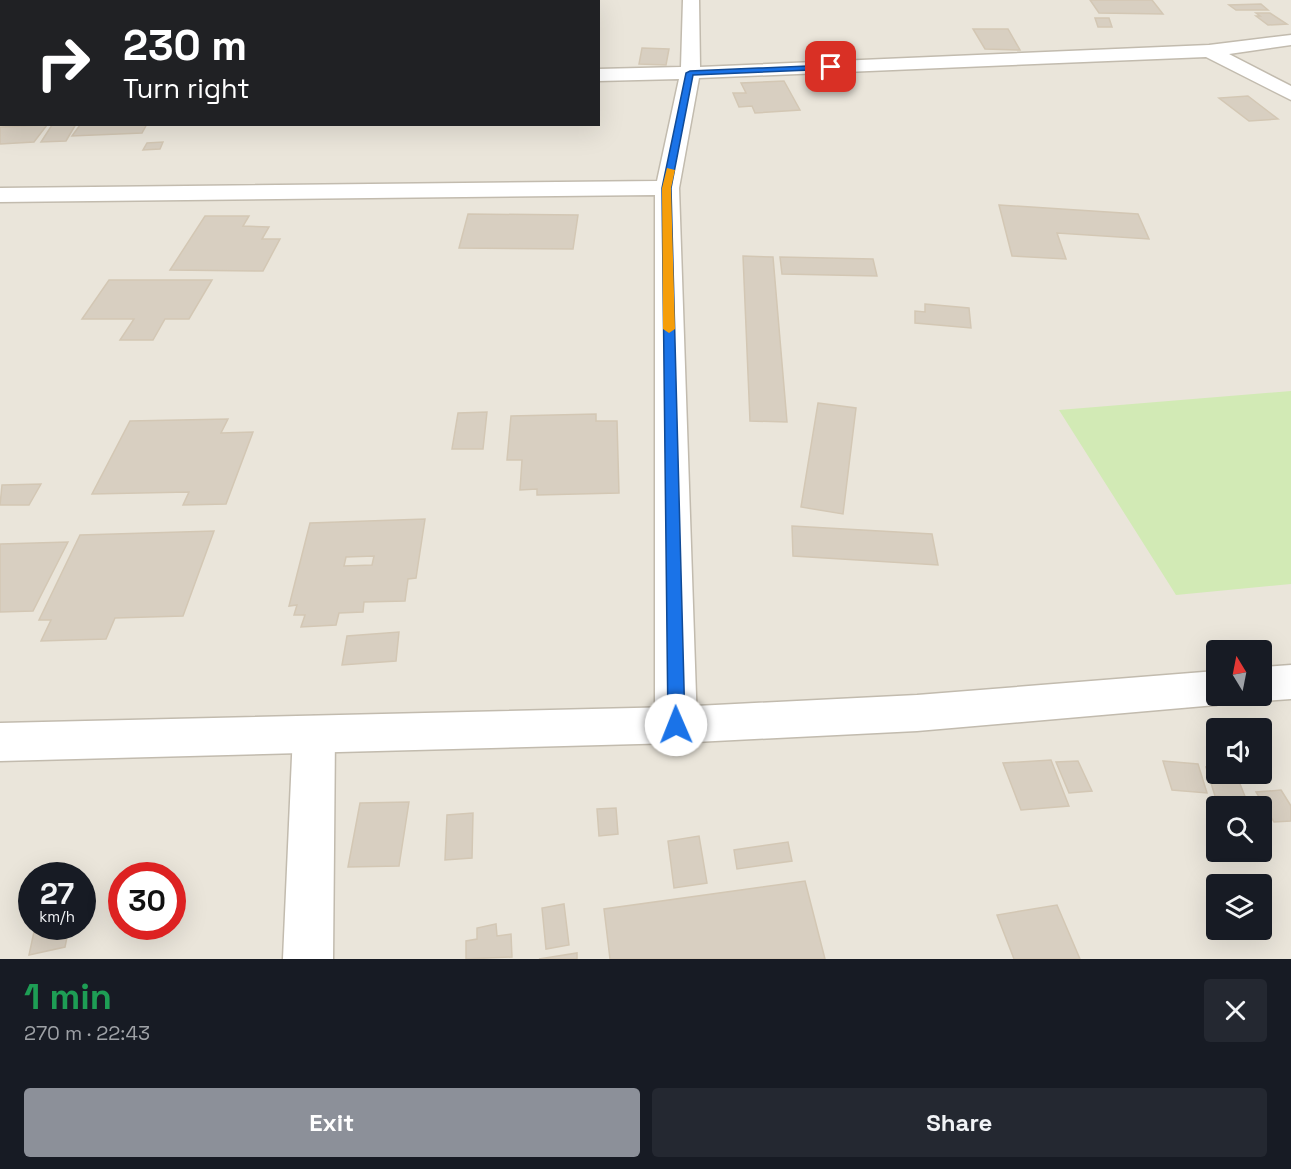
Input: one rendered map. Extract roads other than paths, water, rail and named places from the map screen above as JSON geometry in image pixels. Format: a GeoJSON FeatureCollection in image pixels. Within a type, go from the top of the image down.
{"type":"FeatureCollection","features":[{"type":"Feature","properties":{"kind":"street"},"geometry":{"type":"LineString","coordinates":[[676,725],[667,188],[690,73],[691,0]]}},
{"type":"Feature","properties":{"kind":"street"},"geometry":{"type":"LineString","coordinates":[[600,75],[1209,51],[1291,40]]}},
{"type":"Feature","properties":{"kind":"street"},"geometry":{"type":"LineString","coordinates":[[1209,51],[1291,94]]}},
{"type":"Feature","properties":{"kind":"street"},"geometry":{"type":"LineString","coordinates":[[0,195],[667,188]]}},
{"type":"Feature","properties":{"kind":"street"},"geometry":{"type":"LineString","coordinates":[[1272,683],[1291,682]]}},
{"type":"Feature","properties":{"kind":"street"},"geometry":{"type":"LineString","coordinates":[[0,742],[676,725],[917,713],[1206,689]]}},
{"type":"Feature","properties":{"kind":"street"},"geometry":{"type":"LineString","coordinates":[[308,959],[314,734]]}}]}
